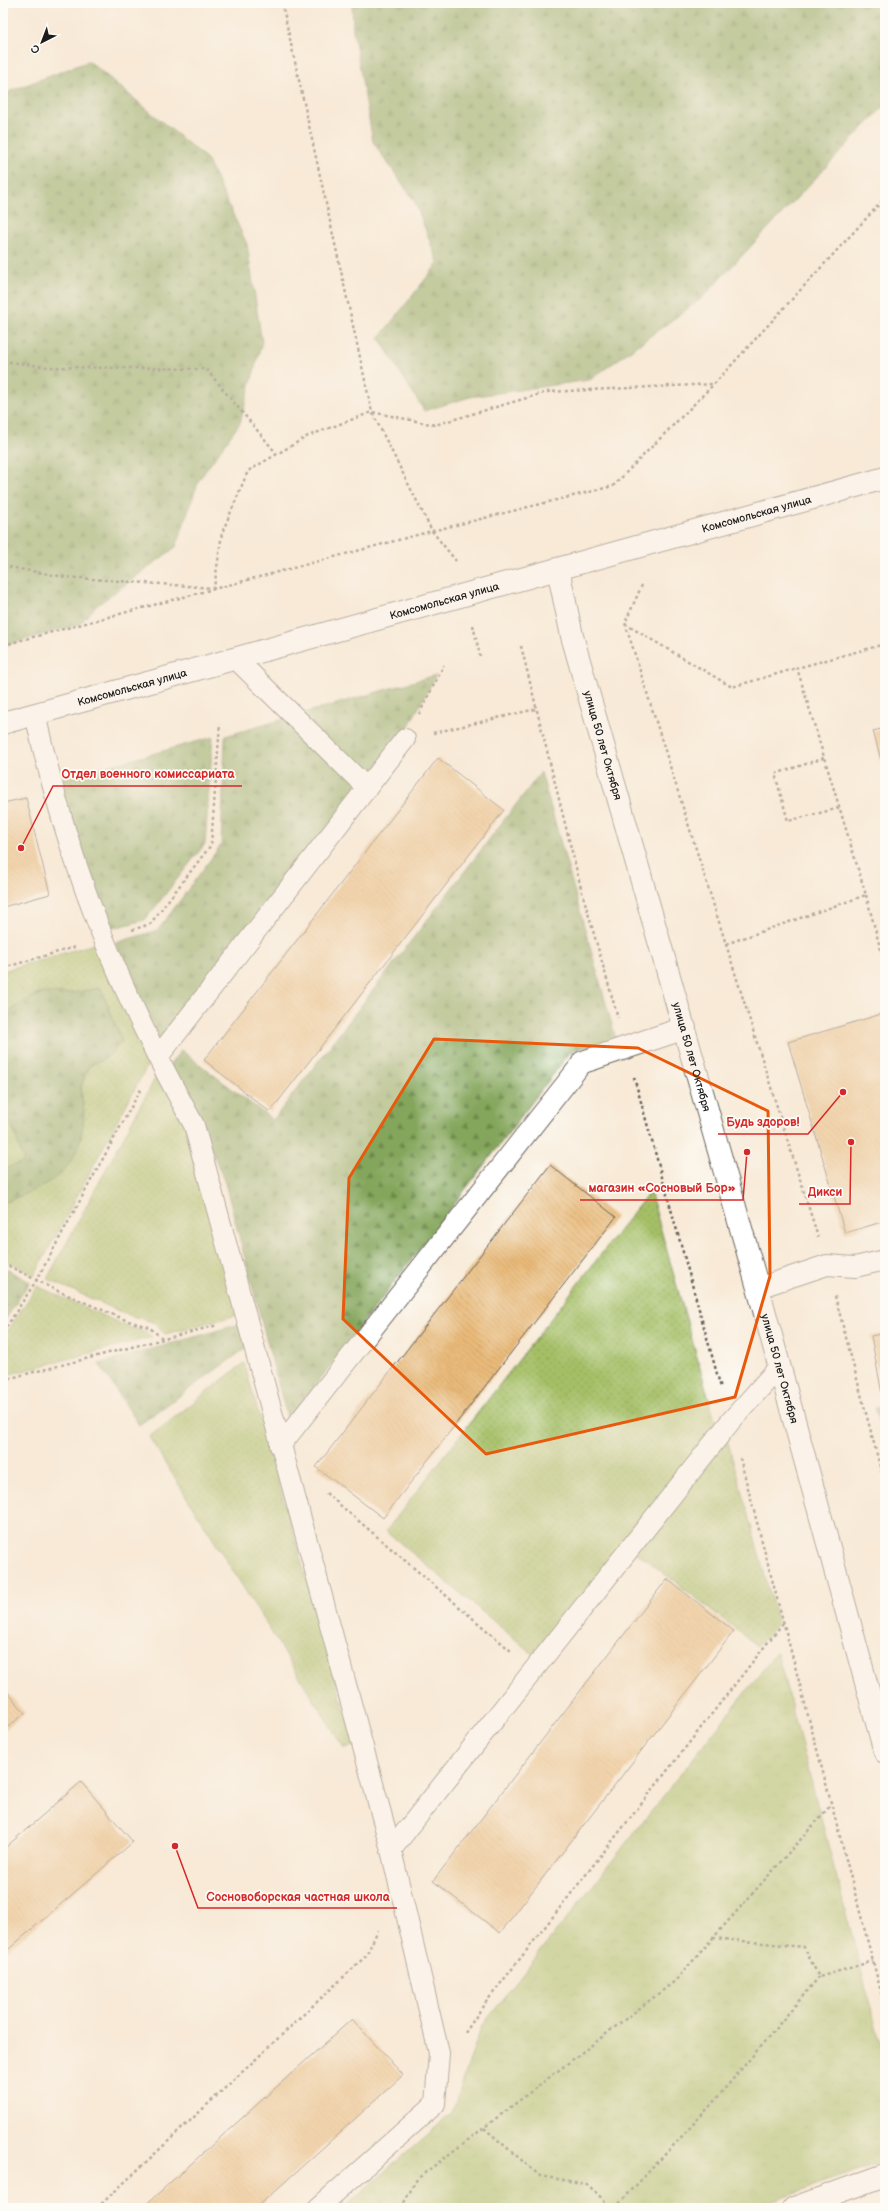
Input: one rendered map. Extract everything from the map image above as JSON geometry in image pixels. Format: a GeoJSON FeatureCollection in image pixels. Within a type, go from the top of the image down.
{"type":"FeatureCollection","features":[{"type":"Feature","properties":{"kind":"street","name":"Комсомольская улица"},"geometry":{"type":"LineString","coordinates":[[3,723],[885,478]]}},
{"type":"Feature","properties":{"kind":"street","name":"улица 50 лет Октября"},"geometry":{"type":"LineString","coordinates":[[558,569],[572,636],[685,1028],[780,1366],[885,1752]]}},
{"type":"Feature","properties":{"kind":"street"},"geometry":{"type":"LineString","coordinates":[[583,1062],[685,1028]]}},
{"type":"Feature","properties":{"kind":"street"},"geometry":{"type":"LineString","coordinates":[[794,2208],[885,2175]]}},
{"type":"Feature","properties":{"kind":"lane"},"geometry":{"type":"LineString","coordinates":[[235,658],[366,788]]}},
{"type":"Feature","properties":{"kind":"lane"},"geometry":{"type":"LineString","coordinates":[[35,714],[47,768],[66,831],[104,938],[144,1030],[194,1125],[391,1850],[439,2052],[435,2104],[318,2208]]}},
{"type":"Feature","properties":{"kind":"lane"},"geometry":{"type":"LineString","coordinates":[[158,1057],[405,739]]}},
{"type":"Feature","properties":{"kind":"lane"},"geometry":{"type":"LineString","coordinates":[[280,1446],[583,1062]]}},
{"type":"Feature","properties":{"kind":"lane"},"geometry":{"type":"LineString","coordinates":[[758,1288],[827,1265],[855,1267],[885,1260]]}},
{"type":"Feature","properties":{"kind":"lane"},"geometry":{"type":"LineString","coordinates":[[391,1850],[730,1422],[780,1366]]}},
{"type":"Feature","properties":{"kind":"path"},"geometry":{"type":"LineString","coordinates":[[282,3],[372,412],[432,531],[456,561]]}},
{"type":"Feature","properties":{"kind":"path"},"geometry":{"type":"LineString","coordinates":[[3,645],[432,531],[613,486],[714,384],[885,198]]}},
{"type":"Feature","properties":{"kind":"path"},"geometry":{"type":"LineString","coordinates":[[3,361],[48,366],[206,369],[277,454]]}},
{"type":"Feature","properties":{"kind":"path"},"geometry":{"type":"LineString","coordinates":[[214,588],[222,533],[248,471],[308,436],[372,412],[435,425],[547,392],[714,384]]}},
{"type":"Feature","properties":{"kind":"path"},"geometry":{"type":"LineString","coordinates":[[3,566],[65,577],[214,588]]}},
{"type":"Feature","properties":{"kind":"path"},"geometry":{"type":"LineString","coordinates":[[642,585],[625,623],[827,1265],[885,1485]]}},
{"type":"Feature","properties":{"kind":"path"},"geometry":{"type":"LineString","coordinates":[[625,623],[732,687],[885,644]]}},
{"type":"Feature","properties":{"kind":"path"},"geometry":{"type":"LineString","coordinates":[[472,625],[480,656]]}},
{"type":"Feature","properties":{"kind":"path"},"geometry":{"type":"LineString","coordinates":[[521,646],[582,892],[730,1422],[885,2007]]}},
{"type":"Feature","properties":{"kind":"path"},"geometry":{"type":"LineString","coordinates":[[405,739],[444,665]]}},
{"type":"Feature","properties":{"kind":"path"},"geometry":{"type":"LineString","coordinates":[[797,668],[866,895],[885,966]]}},
{"type":"Feature","properties":{"kind":"path"},"geometry":{"type":"LineString","coordinates":[[405,739],[536,709]]}},
{"type":"Feature","properties":{"kind":"path"},"geometry":{"type":"LineString","coordinates":[[3,968],[150,924],[211,845],[220,724]]}},
{"type":"Feature","properties":{"kind":"path"},"geometry":{"type":"LineString","coordinates":[[824,758],[775,774],[788,821],[839,808]]}},
{"type":"Feature","properties":{"kind":"path"},"geometry":{"type":"LineString","coordinates":[[726,944],[866,895]]}},
{"type":"Feature","properties":{"kind":"path"},"geometry":{"type":"LineString","coordinates":[[3,1332],[36,1281],[158,1057]]}},
{"type":"Feature","properties":{"kind":"path"},"geometry":{"type":"LineString","coordinates":[[3,1263],[36,1281],[128,1321],[149,1328],[163,1339]]}},
{"type":"Feature","properties":{"kind":"path"},"geometry":{"type":"LineString","coordinates":[[3,1380],[246,1318]]}},
{"type":"Feature","properties":{"kind":"path"},"geometry":{"type":"LineString","coordinates":[[325,1492],[533,1670]]}},
{"type":"Feature","properties":{"kind":"path"},"geometry":{"type":"LineString","coordinates":[[470,2026],[607,1846],[784,1623]]}},
{"type":"Feature","properties":{"kind":"path"},"geometry":{"type":"LineString","coordinates":[[401,2208],[418,2180],[675,1981],[832,1805]]}},
{"type":"Feature","properties":{"kind":"path"},"geometry":{"type":"LineString","coordinates":[[97,2208],[366,1956],[379,1928]]}},
{"type":"Feature","properties":{"kind":"path"},"geometry":{"type":"LineString","coordinates":[[713,1938],[804,1948],[819,1977]]}},
{"type":"Feature","properties":{"kind":"path"},"geometry":{"type":"LineString","coordinates":[[615,2208],[711,2105],[819,1977],[873,1961]]}},
{"type":"Feature","properties":{"kind":"path"},"geometry":{"type":"LineString","coordinates":[[484,2128],[540,2176],[587,2184],[612,2208]]}},
{"type":"Feature","properties":{"kind":"highlighted area"},"geometry":{"type":"Polygon","coordinates":[[[434,1039],[638,1048],[768,1111],[770,1276],[735,1397],[486,1454],[343,1319],[349,1178],[434,1039]]]}},
{"type":"Feature","properties":{"kind":"green space"},"geometry":{"type":"Polygon","coordinates":[[[352,3],[885,3],[885,105],[701,299],[590,380],[470,397],[424,411],[379,338],[438,263],[415,202],[373,142],[353,30],[352,3]]]}},
{"type":"Feature","properties":{"kind":"green space"},"geometry":{"type":"Polygon","coordinates":[[[89,61],[207,159],[247,244],[262,342],[240,423],[199,480],[176,547],[95,607],[80,624],[3,646],[3,101],[10,91],[89,61]]]}},
{"type":"Feature","properties":{"kind":"green space"},"geometry":{"type":"Polygon","coordinates":[[[436,675],[403,737],[161,1043],[115,943],[158,930],[221,845],[225,736],[436,675]]]}},
{"type":"Feature","properties":{"kind":"green space"},"geometry":{"type":"Polygon","coordinates":[[[213,737],[205,844],[145,920],[110,929],[58,780],[213,737]]]}},
{"type":"Feature","properties":{"kind":"green space"},"geometry":{"type":"Polygon","coordinates":[[[541,772],[616,1039],[572,1050],[288,1421],[225,1183],[200,1121],[169,1066],[181,1050],[273,1120],[541,772]]]}},
{"type":"Feature","properties":{"kind":"green space"},"geometry":{"type":"Polygon","coordinates":[[[101,942],[151,1059],[34,1276],[3,1258],[3,1200],[6,1202],[84,1113],[81,1088],[89,1066],[108,1057],[122,1041],[101,988],[72,993],[14,1008],[3,1023],[3,971],[101,942]]]}},
{"type":"Feature","properties":{"kind":"green space"},"geometry":{"type":"Polygon","coordinates":[[[101,988],[122,1041],[108,1057],[89,1066],[84,1078],[81,1095],[84,1114],[82,1133],[77,1149],[71,1161],[62,1172],[51,1181],[6,1202],[3,1200],[3,1169],[24,1162],[3,1099],[3,1023],[14,1008],[38,993],[72,993],[101,988]]]}},
{"type":"Feature","properties":{"kind":"green space"},"geometry":{"type":"Polygon","coordinates":[[[158,1073],[185,1125],[241,1314],[165,1334],[155,1323],[126,1314],[47,1279],[158,1073]]]}},
{"type":"Feature","properties":{"kind":"green space"},"geometry":{"type":"Polygon","coordinates":[[[3,1099],[24,1162],[3,1169],[3,1099]]]}},
{"type":"Feature","properties":{"kind":"green space"},"geometry":{"type":"Polygon","coordinates":[[[650,1191],[717,1428],[535,1656],[386,1531],[650,1191]]]}},
{"type":"Feature","properties":{"kind":"green space"},"geometry":{"type":"Polygon","coordinates":[[[3,1267],[30,1282],[3,1323],[3,1267]]]}},
{"type":"Feature","properties":{"kind":"green space"},"geometry":{"type":"Polygon","coordinates":[[[37,1286],[126,1326],[148,1333],[152,1337],[3,1376],[3,1338],[37,1286]]]}},
{"type":"Feature","properties":{"kind":"green space"},"geometry":{"type":"Polygon","coordinates":[[[240,1324],[249,1346],[139,1425],[99,1364],[240,1324]]]}},
{"type":"Feature","properties":{"kind":"green space"},"geometry":{"type":"Polygon","coordinates":[[[244,1363],[355,1746],[344,1748],[149,1437],[244,1363]]]}},
{"type":"Feature","properties":{"kind":"green space"},"geometry":{"type":"Polygon","coordinates":[[[885,1406],[885,1447],[875,1408],[885,1406]]]}},
{"type":"Feature","properties":{"kind":"green space"},"geometry":{"type":"Polygon","coordinates":[[[726,1435],[778,1623],[758,1646],[636,1552],[726,1435]]]}},
{"type":"Feature","properties":{"kind":"green space"},"geometry":{"type":"Polygon","coordinates":[[[777,1652],[885,2060],[885,2161],[750,2208],[344,2208],[452,2113],[481,2027],[777,1652]]]}},
{"type":"Feature","properties":{"kind":"building"},"geometry":{"type":"Polygon","coordinates":[[[885,728],[885,774],[873,731],[885,728]]]}},
{"type":"Feature","properties":{"kind":"building"},"geometry":{"type":"Polygon","coordinates":[[[438,758],[504,810],[270,1112],[204,1060],[438,758]]]}},
{"type":"Feature","properties":{"kind":"building"},"geometry":{"type":"Polygon","coordinates":[[[26,798],[50,894],[3,907],[3,803],[26,798]]]}},
{"type":"Feature","properties":{"kind":"building"},"geometry":{"type":"Polygon","coordinates":[[[885,1013],[885,1221],[845,1233],[788,1042],[885,1013]]]}},
{"type":"Feature","properties":{"kind":"building"},"geometry":{"type":"Polygon","coordinates":[[[550,1165],[616,1217],[383,1518],[316,1467],[550,1165]]]}},
{"type":"Feature","properties":{"kind":"building"},"geometry":{"type":"Polygon","coordinates":[[[885,1333],[885,1399],[883,1399],[871,1336],[885,1333]]]}},
{"type":"Feature","properties":{"kind":"building"},"geometry":{"type":"Polygon","coordinates":[[[667,1579],[734,1631],[500,1933],[433,1881],[667,1579]]]}},
{"type":"Feature","properties":{"kind":"building"},"geometry":{"type":"Polygon","coordinates":[[[3,1687],[25,1713],[3,1731],[3,1687]]]}},
{"type":"Feature","properties":{"kind":"building"},"geometry":{"type":"Polygon","coordinates":[[[81,1782],[133,1842],[3,1954],[3,1843],[6,1847],[81,1782]]]}},
{"type":"Feature","properties":{"kind":"building"},"geometry":{"type":"Polygon","coordinates":[[[352,2019],[403,2075],[256,2208],[142,2208],[352,2019]]]}},
{"type":"Feature","properties":{"kind":"place","name":"Отдел военного комиссариата"},"geometry":{"type":"Point","coordinates":[21,848]}},
{"type":"Feature","properties":{"kind":"place","name":"Будь здоров!"},"geometry":{"type":"Point","coordinates":[843,1092]}},
{"type":"Feature","properties":{"kind":"place","name":"Дикси"},"geometry":{"type":"Point","coordinates":[851,1142]}},
{"type":"Feature","properties":{"kind":"place","name":"магазин «Сосновый Бор»"},"geometry":{"type":"Point","coordinates":[747,1152]}},
{"type":"Feature","properties":{"kind":"place","name":"Сосновоборская частная школа"},"geometry":{"type":"Point","coordinates":[175,1846]}}]}
